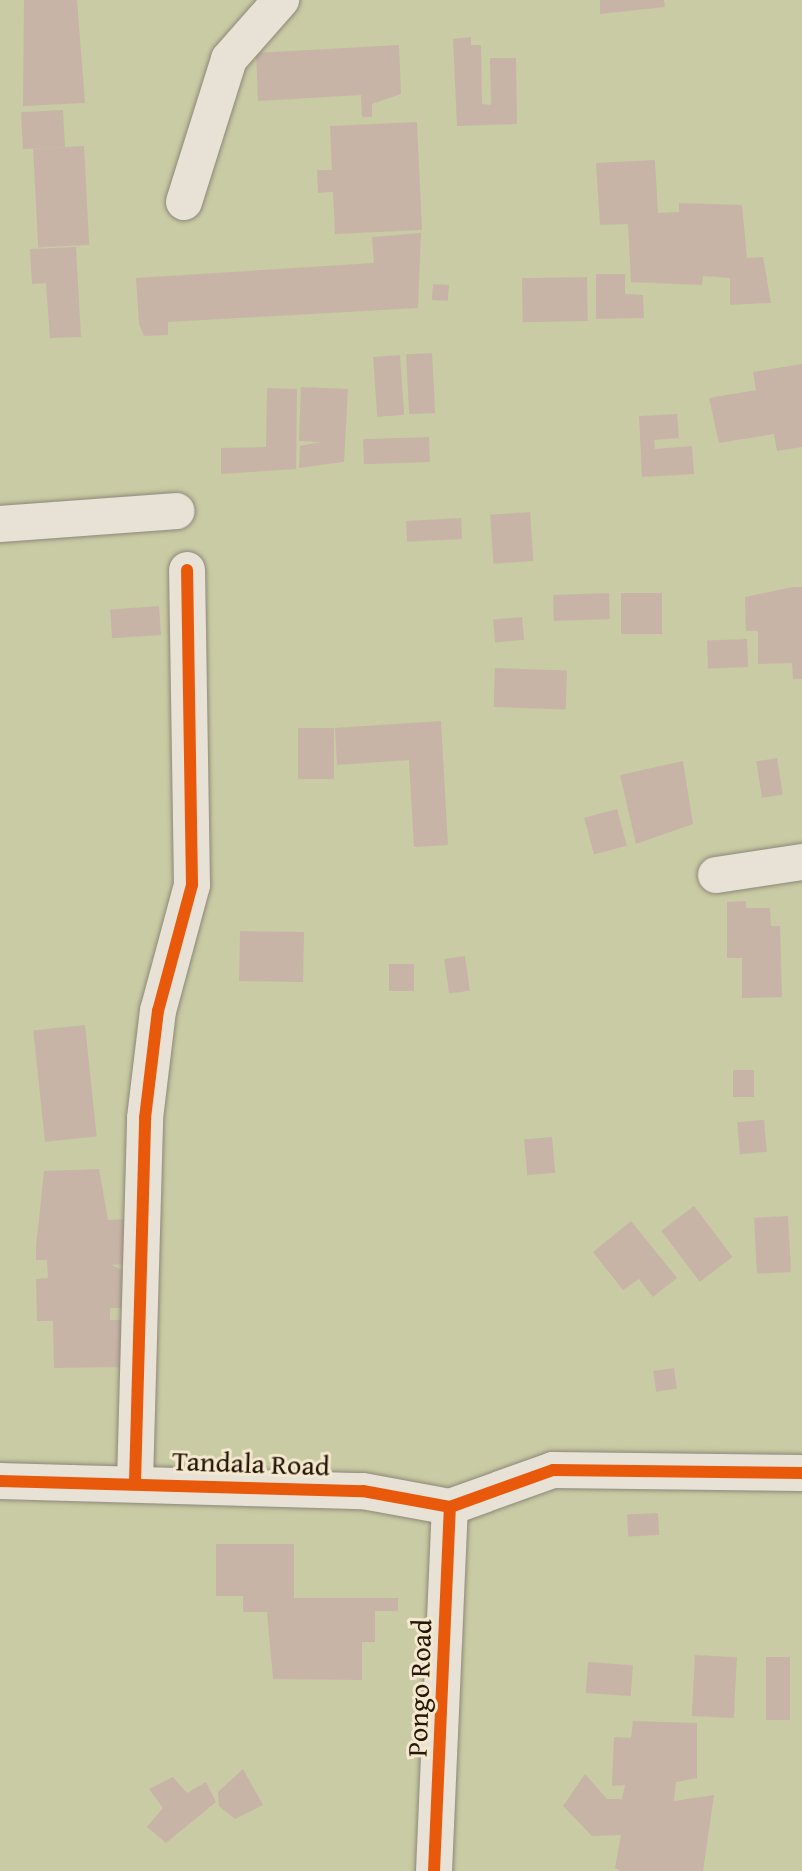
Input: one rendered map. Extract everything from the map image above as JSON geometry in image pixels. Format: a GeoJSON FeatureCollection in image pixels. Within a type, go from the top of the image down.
{"type":"FeatureCollection","features":[{"type":"Feature","properties":{"kind":"street"},"geometry":{"type":"LineString","coordinates":[[184,202],[229,59],[281,0]]}},
{"type":"Feature","properties":{"kind":"street"},"geometry":{"type":"LineString","coordinates":[[0,524],[177,511]]}},
{"type":"Feature","properties":{"kind":"street"},"geometry":{"type":"LineString","coordinates":[[135,1482],[145,1118],[158,1011],[192,885],[187,570]]}},
{"type":"Feature","properties":{"kind":"street"},"geometry":{"type":"LineString","coordinates":[[716,875],[802,862]]}},
{"type":"Feature","properties":{"kind":"street"},"geometry":{"type":"LineString","coordinates":[[450,1507],[553,1470],[802,1473]]}},
{"type":"Feature","properties":{"kind":"street","name":"Tandala Road"},"geometry":{"type":"LineString","coordinates":[[0,1481],[135,1482],[363,1491],[450,1507]]}},
{"type":"Feature","properties":{"kind":"street","name":"Pongo Road"},"geometry":{"type":"LineString","coordinates":[[434,1871],[450,1507]]}},
{"type":"Feature","properties":{"kind":"green space"},"geometry":{"type":"Polygon","coordinates":[[[0,0],[802,0],[802,1871],[0,1871],[0,0]]]}},
{"type":"Feature","properties":{"kind":"building"},"geometry":{"type":"Polygon","coordinates":[[[24,0],[77,0],[85,103],[23,106],[24,0]]]}},
{"type":"Feature","properties":{"kind":"building"},"geometry":{"type":"Polygon","coordinates":[[[600,0],[664,0],[665,7],[600,14],[600,0]]]}},
{"type":"Feature","properties":{"kind":"building"},"geometry":{"type":"Polygon","coordinates":[[[471,37],[471,45],[481,45],[482,104],[491,105],[490,58],[516,58],[517,124],[457,126],[453,39],[471,37]]]}},
{"type":"Feature","properties":{"kind":"building"},"geometry":{"type":"Polygon","coordinates":[[[399,45],[401,94],[372,104],[372,117],[362,117],[361,95],[258,101],[256,53],[399,45]]]}},
{"type":"Feature","properties":{"kind":"building"},"geometry":{"type":"Polygon","coordinates":[[[63,110],[65,147],[23,149],[21,112],[63,110]]]}},
{"type":"Feature","properties":{"kind":"building"},"geometry":{"type":"Polygon","coordinates":[[[417,122],[422,230],[335,234],[333,192],[318,193],[317,170],[332,170],[330,126],[417,122]]]}},
{"type":"Feature","properties":{"kind":"building"},"geometry":{"type":"Polygon","coordinates":[[[84,146],[89,245],[38,248],[33,149],[84,146]]]}},
{"type":"Feature","properties":{"kind":"building"},"geometry":{"type":"Polygon","coordinates":[[[655,160],[658,213],[679,212],[679,203],[742,205],[747,258],[763,257],[771,303],[730,305],[730,278],[703,276],[702,285],[631,282],[628,224],[600,225],[596,163],[655,160]]]}},
{"type":"Feature","properties":{"kind":"building"},"geometry":{"type":"Polygon","coordinates":[[[421,233],[418,308],[168,322],[168,335],[144,336],[139,324],[136,278],[374,263],[372,237],[421,233]]]}},
{"type":"Feature","properties":{"kind":"building"},"geometry":{"type":"Polygon","coordinates":[[[76,247],[81,337],[50,338],[46,283],[32,284],[30,249],[76,247]]]}},
{"type":"Feature","properties":{"kind":"building"},"geometry":{"type":"Polygon","coordinates":[[[596,274],[625,274],[625,294],[643,295],[644,318],[596,319],[596,274]]]}},
{"type":"Feature","properties":{"kind":"building"},"geometry":{"type":"Polygon","coordinates":[[[587,277],[588,321],[523,322],[522,278],[587,277]]]}},
{"type":"Feature","properties":{"kind":"building"},"geometry":{"type":"Polygon","coordinates":[[[433,284],[449,285],[448,301],[432,300],[433,284]]]}},
{"type":"Feature","properties":{"kind":"building"},"geometry":{"type":"Polygon","coordinates":[[[432,353],[435,413],[409,414],[406,354],[432,353]]]}},
{"type":"Feature","properties":{"kind":"building"},"geometry":{"type":"Polygon","coordinates":[[[400,355],[404,415],[377,417],[373,357],[400,355]]]}},
{"type":"Feature","properties":{"kind":"building"},"geometry":{"type":"Polygon","coordinates":[[[802,364],[802,447],[777,451],[774,434],[719,443],[709,398],[756,390],[753,372],[802,364]]]}},
{"type":"Feature","properties":{"kind":"building"},"geometry":{"type":"Polygon","coordinates":[[[301,387],[348,389],[344,462],[299,468],[300,446],[321,442],[299,441],[301,387]]]}},
{"type":"Feature","properties":{"kind":"building"},"geometry":{"type":"Polygon","coordinates":[[[267,388],[297,389],[296,469],[221,474],[221,448],[266,447],[267,388]]]}},
{"type":"Feature","properties":{"kind":"building"},"geometry":{"type":"Polygon","coordinates":[[[677,414],[679,438],[654,440],[655,449],[692,446],[694,474],[642,477],[639,416],[677,414]]]}},
{"type":"Feature","properties":{"kind":"building"},"geometry":{"type":"Polygon","coordinates":[[[429,437],[430,462],[364,464],[363,439],[429,437]]]}},
{"type":"Feature","properties":{"kind":"building"},"geometry":{"type":"Polygon","coordinates":[[[530,512],[533,561],[494,564],[490,515],[530,512]]]}},
{"type":"Feature","properties":{"kind":"building"},"geometry":{"type":"Polygon","coordinates":[[[461,518],[462,539],[407,542],[406,521],[461,518]]]}},
{"type":"Feature","properties":{"kind":"building"},"geometry":{"type":"Polygon","coordinates":[[[802,587],[802,679],[793,679],[792,663],[758,664],[758,631],[746,631],[745,597],[802,587]]]}},
{"type":"Feature","properties":{"kind":"building"},"geometry":{"type":"Polygon","coordinates":[[[609,593],[610,619],[554,621],[553,595],[609,593]]]}},
{"type":"Feature","properties":{"kind":"building"},"geometry":{"type":"Polygon","coordinates":[[[621,593],[662,593],[662,634],[621,634],[621,593]]]}},
{"type":"Feature","properties":{"kind":"building"},"geometry":{"type":"Polygon","coordinates":[[[159,606],[161,635],[112,638],[110,609],[159,606]]]}},
{"type":"Feature","properties":{"kind":"building"},"geometry":{"type":"Polygon","coordinates":[[[522,617],[524,640],[495,642],[493,620],[522,617]]]}},
{"type":"Feature","properties":{"kind":"building"},"geometry":{"type":"Polygon","coordinates":[[[747,639],[748,667],[708,668],[707,640],[747,639]]]}},
{"type":"Feature","properties":{"kind":"building"},"geometry":{"type":"Polygon","coordinates":[[[495,668],[567,671],[566,709],[494,707],[495,668]]]}},
{"type":"Feature","properties":{"kind":"building"},"geometry":{"type":"Polygon","coordinates":[[[441,721],[448,845],[414,847],[409,760],[337,765],[335,728],[441,721]]]}},
{"type":"Feature","properties":{"kind":"building"},"geometry":{"type":"Polygon","coordinates":[[[298,728],[334,728],[334,779],[298,779],[298,728]]]}},
{"type":"Feature","properties":{"kind":"building"},"geometry":{"type":"Polygon","coordinates":[[[777,758],[783,795],[762,798],[756,761],[777,758]]]}},
{"type":"Feature","properties":{"kind":"building"},"geometry":{"type":"Polygon","coordinates":[[[683,761],[693,824],[636,844],[620,775],[683,761]]]}},
{"type":"Feature","properties":{"kind":"building"},"geometry":{"type":"Polygon","coordinates":[[[617,809],[627,846],[594,855],[584,818],[617,809]]]}},
{"type":"Feature","properties":{"kind":"building"},"geometry":{"type":"Polygon","coordinates":[[[746,901],[746,908],[770,908],[771,926],[780,926],[782,997],[742,998],[742,958],[727,958],[727,902],[746,901]]]}},
{"type":"Feature","properties":{"kind":"building"},"geometry":{"type":"Polygon","coordinates":[[[240,931],[304,932],[303,982],[239,981],[240,931]]]}},
{"type":"Feature","properties":{"kind":"building"},"geometry":{"type":"Polygon","coordinates":[[[465,956],[470,991],[449,994],[444,959],[465,956]]]}},
{"type":"Feature","properties":{"kind":"building"},"geometry":{"type":"Polygon","coordinates":[[[389,964],[414,964],[414,991],[389,991],[389,964]]]}},
{"type":"Feature","properties":{"kind":"building"},"geometry":{"type":"Polygon","coordinates":[[[85,1025],[97,1136],[45,1142],[33,1030],[85,1025]]]}},
{"type":"Feature","properties":{"kind":"building"},"geometry":{"type":"Polygon","coordinates":[[[733,1070],[754,1070],[754,1097],[733,1097],[733,1070]]]}},
{"type":"Feature","properties":{"kind":"building"},"geometry":{"type":"Polygon","coordinates":[[[764,1120],[767,1152],[740,1154],[737,1122],[764,1120]]]}},
{"type":"Feature","properties":{"kind":"building"},"geometry":{"type":"Polygon","coordinates":[[[552,1137],[555,1173],[527,1175],[524,1139],[552,1137]]]}},
{"type":"Feature","properties":{"kind":"building"},"geometry":{"type":"Polygon","coordinates":[[[99,1169],[108,1220],[126,1219],[127,1264],[111,1265],[123,1270],[124,1308],[110,1308],[110,1320],[122,1320],[124,1367],[54,1368],[53,1321],[37,1321],[36,1279],[48,1278],[47,1260],[36,1260],[44,1171],[99,1169]]]}},
{"type":"Feature","properties":{"kind":"building"},"geometry":{"type":"Polygon","coordinates":[[[694,1206],[733,1257],[700,1282],[661,1231],[694,1206]]]}},
{"type":"Feature","properties":{"kind":"building"},"geometry":{"type":"Polygon","coordinates":[[[788,1216],[791,1272],[757,1274],[754,1218],[788,1216]]]}},
{"type":"Feature","properties":{"kind":"building"},"geometry":{"type":"Polygon","coordinates":[[[631,1221],[677,1278],[653,1297],[639,1279],[623,1290],[593,1252],[631,1221]]]}},
{"type":"Feature","properties":{"kind":"building"},"geometry":{"type":"Polygon","coordinates":[[[674,1368],[677,1389],[656,1392],[653,1371],[674,1368]]]}},
{"type":"Feature","properties":{"kind":"building"},"geometry":{"type":"Polygon","coordinates":[[[658,1513],[659,1535],[628,1537],[627,1515],[658,1513]]]}},
{"type":"Feature","properties":{"kind":"building"},"geometry":{"type":"Polygon","coordinates":[[[216,1544],[294,1544],[294,1598],[398,1598],[398,1611],[375,1611],[375,1642],[362,1642],[362,1680],[273,1679],[267,1612],[243,1612],[243,1596],[216,1596],[216,1544]]]}},
{"type":"Feature","properties":{"kind":"building"},"geometry":{"type":"Polygon","coordinates":[[[695,1655],[737,1657],[734,1718],[692,1716],[695,1655]]]}},
{"type":"Feature","properties":{"kind":"building"},"geometry":{"type":"Polygon","coordinates":[[[766,1657],[790,1657],[790,1720],[766,1720],[766,1657]]]}},
{"type":"Feature","properties":{"kind":"building"},"geometry":{"type":"Polygon","coordinates":[[[588,1662],[633,1665],[631,1696],[586,1693],[588,1662]]]}},
{"type":"Feature","properties":{"kind":"building"},"geometry":{"type":"Polygon","coordinates":[[[633,1721],[697,1723],[697,1778],[676,1782],[674,1801],[714,1795],[703,1871],[621,1871],[615,1868],[621,1835],[592,1836],[563,1806],[585,1774],[607,1799],[622,1799],[625,1785],[612,1786],[614,1737],[631,1738],[633,1721]]]}},
{"type":"Feature","properties":{"kind":"building"},"geometry":{"type":"Polygon","coordinates":[[[243,1769],[263,1805],[235,1819],[219,1806],[218,1792],[243,1769]]]}},
{"type":"Feature","properties":{"kind":"building"},"geometry":{"type":"Polygon","coordinates":[[[173,1777],[187,1793],[206,1782],[216,1802],[166,1843],[147,1827],[163,1808],[149,1789],[173,1777]]]}},
{"type":"Feature","properties":{"kind":"cycle path"},"geometry":{"type":"LineString","coordinates":[[135,1482],[145,1118],[158,1011],[192,885],[187,570]]}},
{"type":"Feature","properties":{"kind":"cycle path"},"geometry":{"type":"LineString","coordinates":[[0,1481],[363,1491],[450,1507],[553,1470],[802,1473]]}},
{"type":"Feature","properties":{"kind":"cycle path"},"geometry":{"type":"LineString","coordinates":[[434,1871],[450,1507]]}}]}
